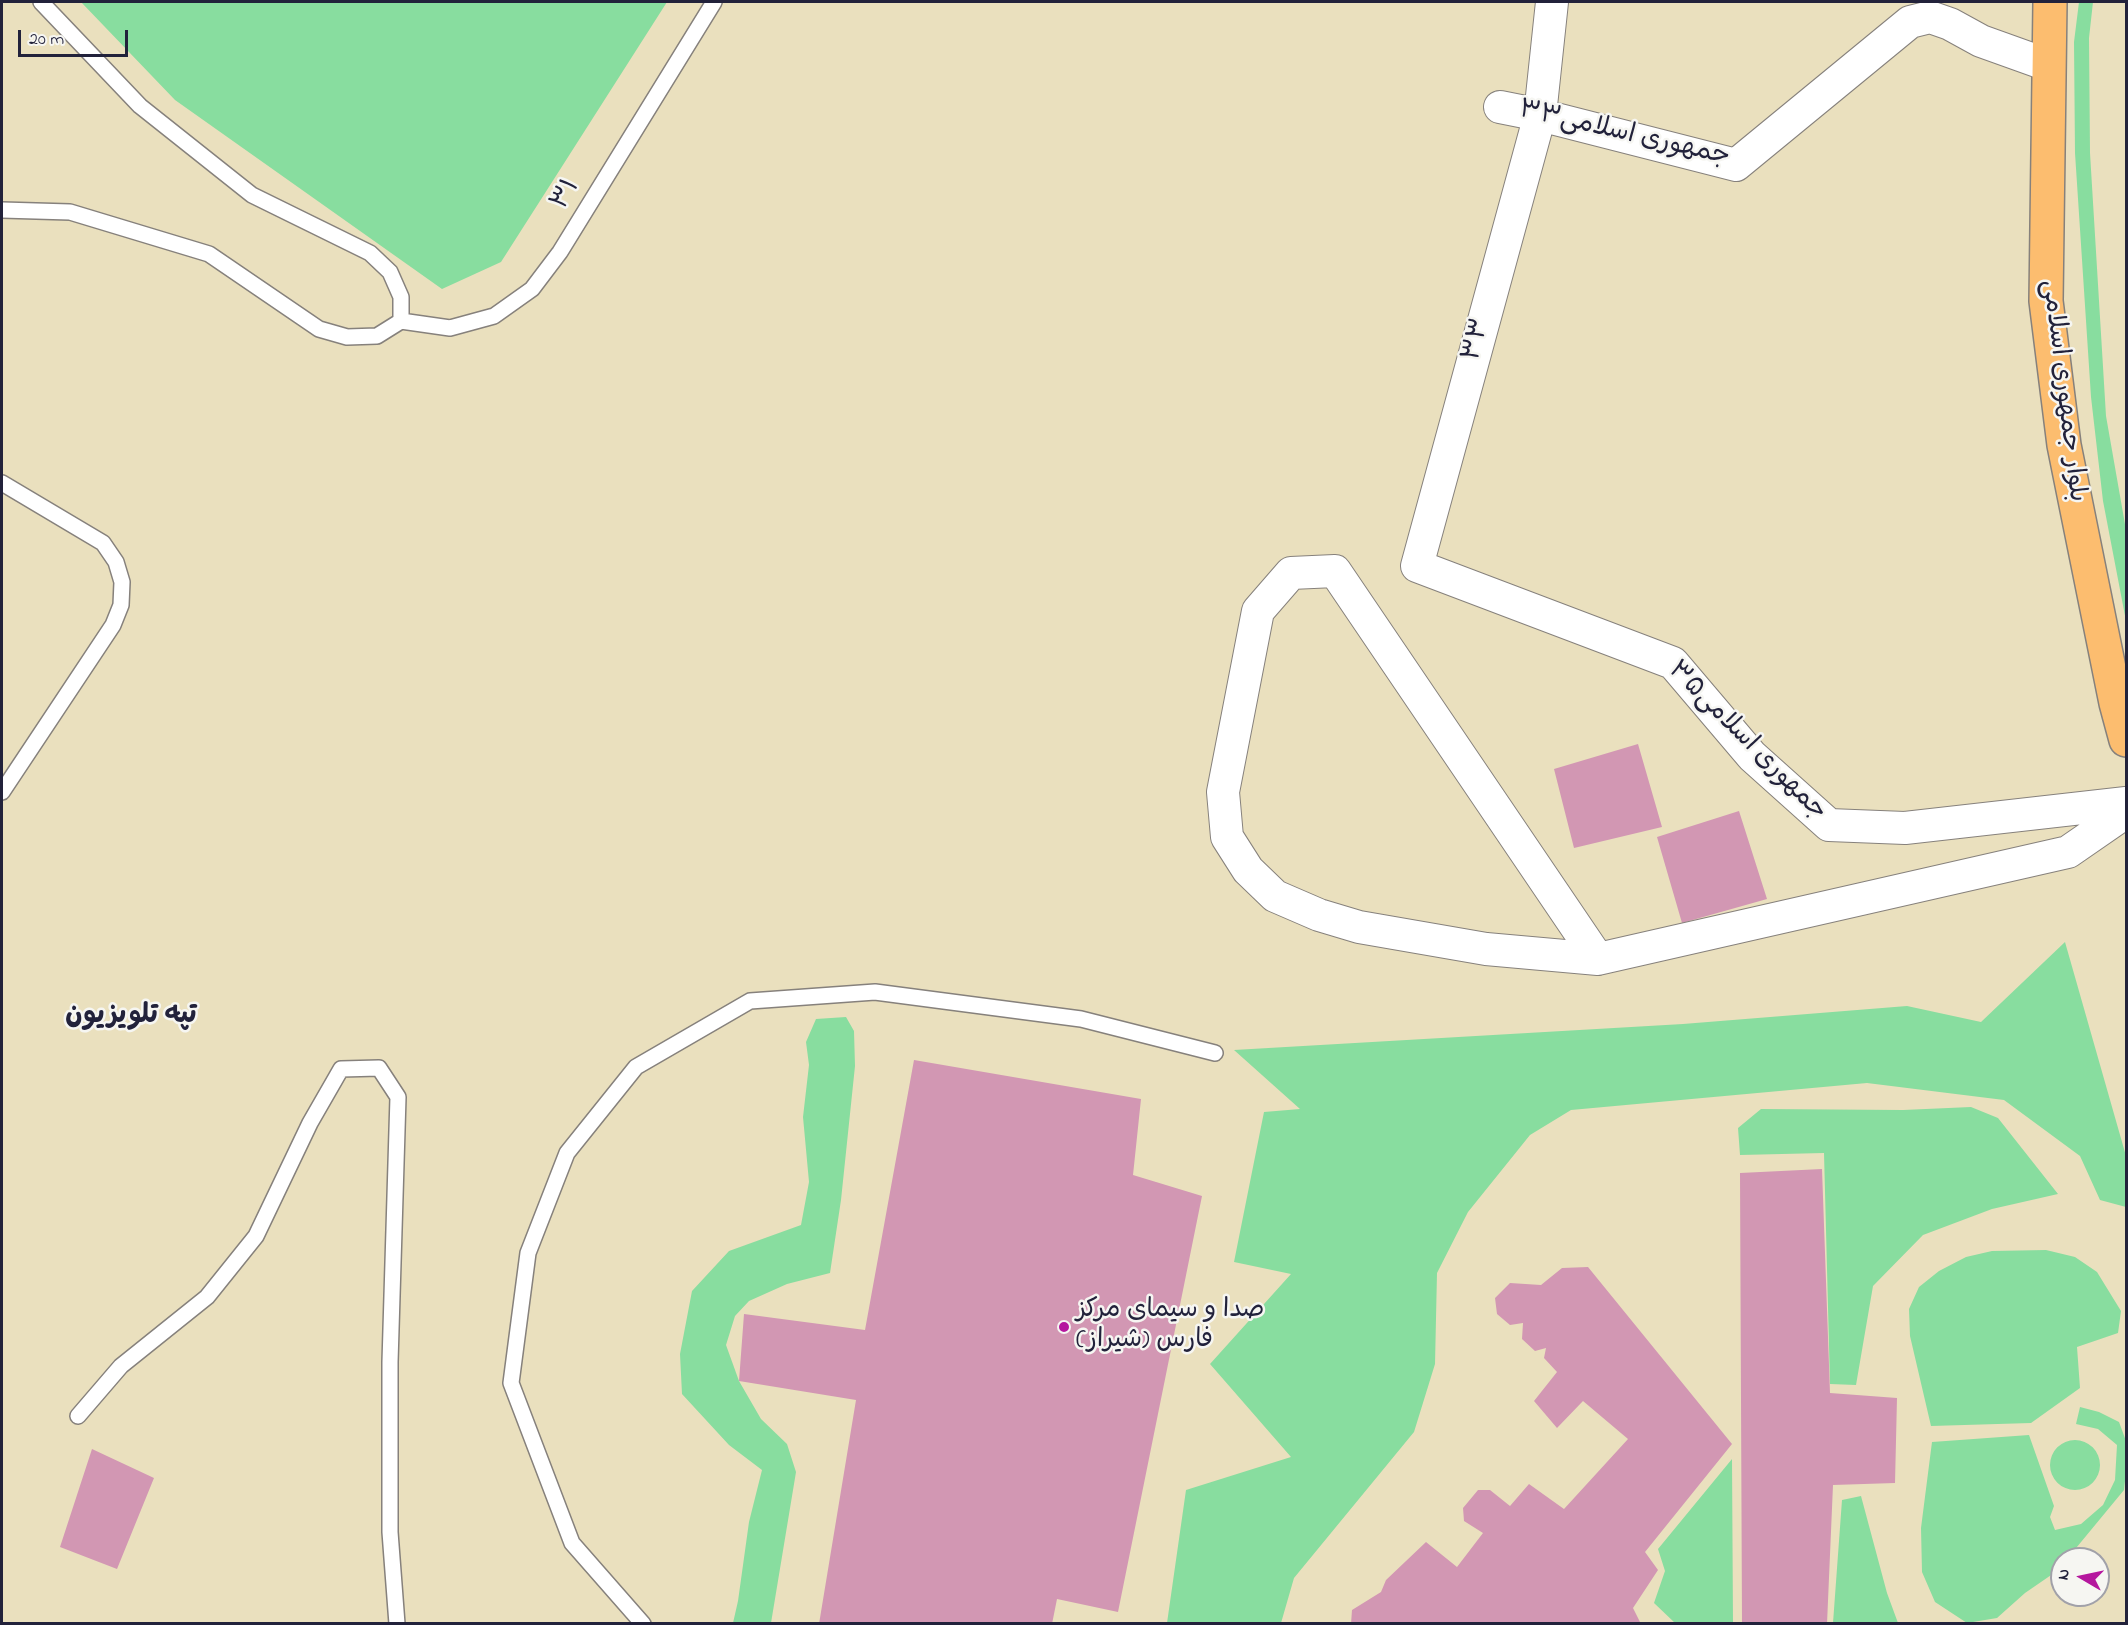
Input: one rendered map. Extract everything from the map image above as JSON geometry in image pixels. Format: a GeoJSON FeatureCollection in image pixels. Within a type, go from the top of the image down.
{"type":"FeatureCollection","features":[{"type":"Feature","properties":{"kind":"main road","name":"بلوار جمهوری اسلامی"},"geometry":{"type":"LineString","coordinates":[[2050,2],[2046,301],[2064,445],[2116,703],[2127,740]]}},
{"type":"Feature","properties":{"kind":"street","name":"۳۳"},"geometry":{"type":"LineString","coordinates":[[1417,566],[1540,115],[1552,2]]}},
{"type":"Feature","properties":{"kind":"street","name":"جمهوری اسلامی۳۳"},"geometry":{"type":"LineString","coordinates":[[1500,107],[1736,165],[1910,22],[1930,17],[1950,24],[1981,41],[2048,65]]}},
{"type":"Feature","properties":{"kind":"street","name":"جمهوری اسلامی۳۵"},"geometry":{"type":"LineString","coordinates":[[1417,566],[1673,663],[1752,756],[1828,825],[1905,828],[2127,803]]}},
{"type":"Feature","properties":{"kind":"street"},"geometry":{"type":"LineString","coordinates":[[1598,959],[1335,571],[1291,573],[1258,611],[1223,792],[1227,837],[1248,870],[1275,896],[1319,915],[1359,927],[1486,949],[1598,959],[2068,852],[2127,813]]}},
{"type":"Feature","properties":{"kind":"lane"},"geometry":{"type":"LineString","coordinates":[[2,210],[70,212],[209,254],[319,328],[347,337],[377,336],[400,321],[401,297],[390,272],[370,253],[252,195],[140,106],[41,2]]}},
{"type":"Feature","properties":{"kind":"lane","name":"۳۱"},"geometry":{"type":"LineString","coordinates":[[400,321],[450,328],[495,316],[532,290],[560,252],[714,2]]}},
{"type":"Feature","properties":{"kind":"lane"},"geometry":{"type":"LineString","coordinates":[[2,483],[103,543],[116,561],[122,582],[121,605],[113,625],[2,792]]}},
{"type":"Feature","properties":{"kind":"lane"},"geometry":{"type":"LineString","coordinates":[[643,1623],[572,1543],[511,1383],[528,1252],[567,1153],[636,1067],[750,1001],[875,992],[1081,1019],[1215,1053]]}},
{"type":"Feature","properties":{"kind":"lane"},"geometry":{"type":"LineString","coordinates":[[78,1416],[122,1366],[207,1297],[256,1236],[310,1123],[342,1069],[379,1068],[398,1097],[390,1362],[390,1532],[397,1623]]}},
{"type":"Feature","properties":{"kind":"green space"},"geometry":{"type":"Polygon","coordinates":[[[81,2],[667,2],[501,262],[442,289],[175,100],[81,2]]]}},
{"type":"Feature","properties":{"kind":"green space"},"geometry":{"type":"Polygon","coordinates":[[[2079,2],[2093,2],[2089,38],[2090,153],[2106,416],[2126,530],[2126,621],[2103,501],[2091,397],[2075,153],[2074,42],[2079,2]]]}},
{"type":"Feature","properties":{"kind":"green space"},"geometry":{"type":"Polygon","coordinates":[[[2065,942],[2126,1156],[2126,1207],[2100,1200],[2080,1156],[2004,1100],[1867,1083],[1571,1110],[1530,1135],[1468,1212],[1437,1273],[1435,1364],[1414,1432],[1294,1578],[1281,1623],[1167,1623],[1186,1490],[1291,1457],[1210,1364],[1291,1274],[1234,1262],[1264,1112],[1300,1109],[1234,1050],[1683,1024],[1907,1006],[1981,1022],[2065,942]]]}},
{"type":"Feature","properties":{"kind":"green space"},"geometry":{"type":"Polygon","coordinates":[[[846,1017],[854,1031],[855,1066],[841,1200],[830,1273],[787,1284],[749,1301],[735,1316],[726,1345],[739,1381],[761,1419],[787,1444],[796,1472],[771,1623],[733,1623],[749,1522],[762,1470],[729,1445],[682,1394],[680,1354],[692,1291],[729,1251],[801,1225],[809,1182],[803,1117],[809,1065],[806,1042],[816,1019],[846,1017]]]}},
{"type":"Feature","properties":{"kind":"green space"},"geometry":{"type":"Polygon","coordinates":[[[1971,1107],[1998,1118],[2058,1194],[1992,1209],[1923,1235],[1873,1286],[1856,1385],[1830,1384],[1824,1153],[1740,1155],[1738,1128],[1761,1109],[1903,1110],[1971,1107]]]}},
{"type":"Feature","properties":{"kind":"green space"},"geometry":{"type":"Polygon","coordinates":[[[2046,1250],[2075,1257],[2097,1272],[2121,1311],[2118,1333],[2077,1347],[2080,1388],[2031,1423],[1931,1426],[1910,1336],[1909,1309],[1919,1287],[1939,1271],[1966,1257],[1992,1251],[2046,1250]]]}},
{"type":"Feature","properties":{"kind":"green space"},"geometry":{"type":"Polygon","coordinates":[[[2080,1407],[2099,1412],[2119,1422],[2126,1441],[2124,1490],[2077,1547],[2050,1547],[2050,1576],[2025,1593],[1997,1618],[1967,1623],[1935,1602],[1922,1572],[1921,1528],[1932,1442],[2029,1435],[2054,1506],[2050,1517],[2055,1530],[2081,1524],[2103,1505],[2115,1480],[2117,1445],[2098,1429],[2076,1424],[2080,1407]]]}},
{"type":"Feature","properties":{"kind":"green space"},"geometry":{"type":"Polygon","coordinates":[[[2070,1440],[2080,1440],[2093,1447],[2100,1460],[2100,1470],[2093,1483],[2080,1490],[2070,1490],[2061,1486],[2054,1479],[2050,1470],[2050,1460],[2054,1451],[2061,1444],[2070,1440]]]}},
{"type":"Feature","properties":{"kind":"green space"},"geometry":{"type":"Polygon","coordinates":[[[1732,1459],[1733,1623],[1675,1623],[1654,1603],[1665,1571],[1658,1549],[1732,1459]]]}},
{"type":"Feature","properties":{"kind":"green space"},"geometry":{"type":"Polygon","coordinates":[[[1861,1496],[1887,1593],[1898,1623],[1833,1623],[1842,1500],[1861,1496]]]}},
{"type":"Feature","properties":{"kind":"building"},"geometry":{"type":"Polygon","coordinates":[[[1638,744],[1662,827],[1574,848],[1554,769],[1638,744]]]}},
{"type":"Feature","properties":{"kind":"building"},"geometry":{"type":"Polygon","coordinates":[[[1739,811],[1767,899],[1682,923],[1657,837],[1739,811]]]}},
{"type":"Feature","properties":{"kind":"building"},"geometry":{"type":"Polygon","coordinates":[[[914,1060],[1141,1099],[1133,1175],[1202,1196],[1118,1612],[1057,1599],[1052,1624],[819,1624],[856,1400],[739,1381],[744,1314],[865,1330],[914,1060]]]}},
{"type":"Feature","properties":{"kind":"building"},"geometry":{"type":"Polygon","coordinates":[[[1822,1169],[1830,1393],[1897,1398],[1895,1483],[1833,1485],[1827,1624],[1742,1624],[1740,1173],[1822,1169]]]}},
{"type":"Feature","properties":{"kind":"building"},"geometry":{"type":"Polygon","coordinates":[[[1588,1267],[1732,1444],[1645,1552],[1658,1570],[1633,1608],[1641,1624],[1351,1624],[1352,1610],[1381,1592],[1386,1580],[1426,1542],[1457,1567],[1483,1533],[1464,1521],[1463,1508],[1478,1490],[1490,1490],[1510,1506],[1529,1484],[1564,1509],[1628,1439],[1583,1401],[1557,1428],[1534,1401],[1557,1372],[1544,1358],[1546,1348],[1535,1351],[1522,1339],[1523,1323],[1510,1325],[1497,1314],[1495,1298],[1510,1283],[1541,1285],[1562,1268],[1588,1267]]]}},
{"type":"Feature","properties":{"kind":"building"},"geometry":{"type":"Polygon","coordinates":[[[92,1449],[154,1478],[117,1569],[60,1547],[92,1449]]]}},
{"type":"Feature","properties":{"kind":"place","name":"صدا و سیمای مرکز فارس (شیراز)"},"geometry":{"type":"Point","coordinates":[1064,1327]}},
{"type":"Feature","properties":{"kind":"district","name":"تپه تلویزیون"},"geometry":{"type":"Point","coordinates":[131,1018]}}]}
